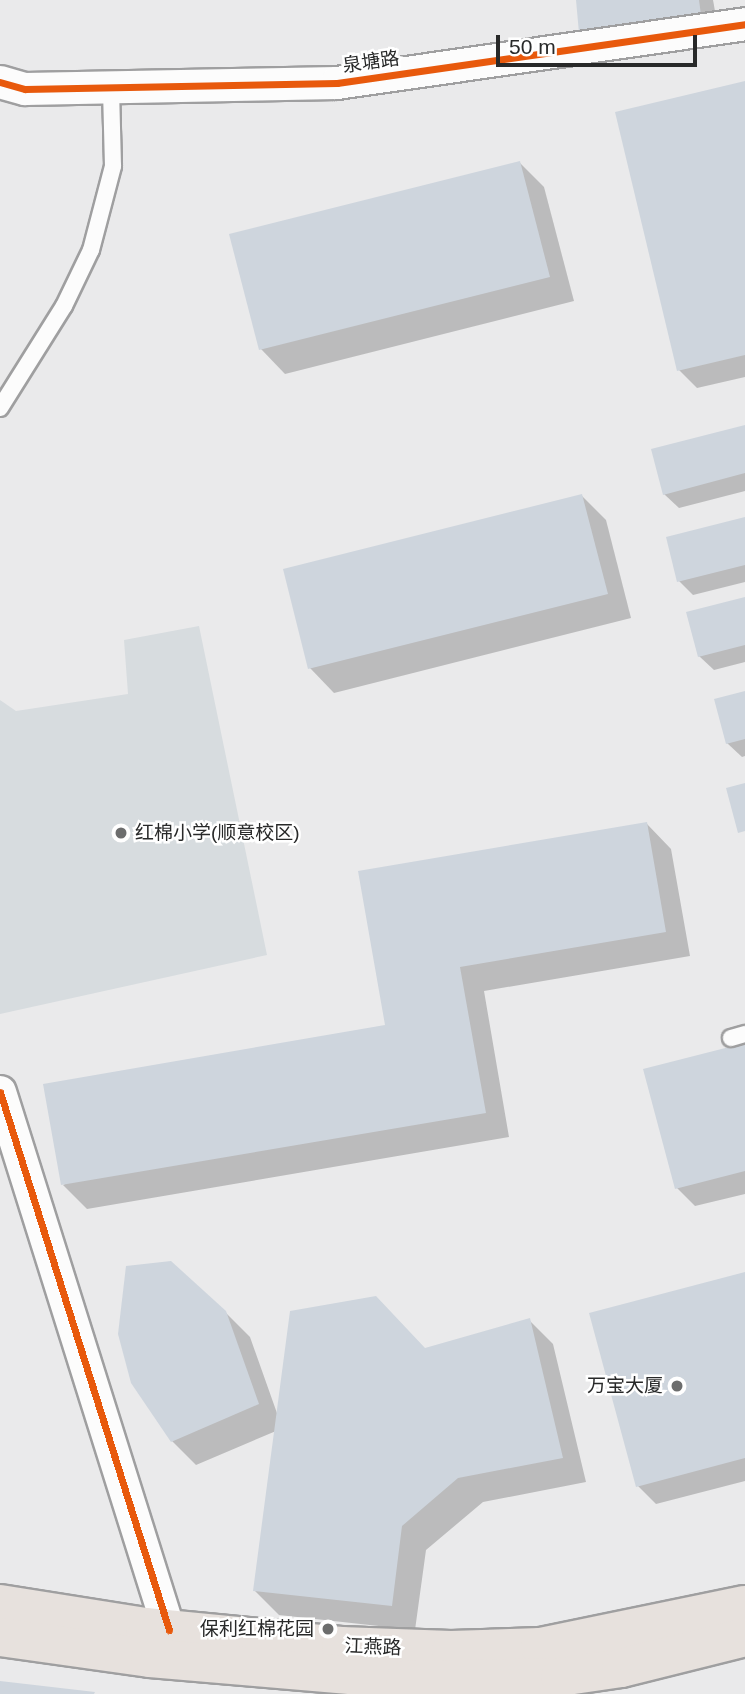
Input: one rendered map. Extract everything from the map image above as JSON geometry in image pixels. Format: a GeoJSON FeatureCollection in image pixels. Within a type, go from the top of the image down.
{"type":"FeatureCollection","features":[{"type":"Feature","properties":{"kind":"main road","name":"江燕路"},"geometry":{"type":"LineString","coordinates":[[0,1604],[169,1630],[339,1672],[540,1647],[745,1605]]}},
{"type":"Feature","properties":{"kind":"main road","name":"江燕路"},"geometry":{"type":"LineString","coordinates":[[0,1637],[101,1653],[418,1681],[560,1676],[621,1668],[745,1637]]}},
{"type":"Feature","properties":{"kind":"street","name":"泉塘路"},"geometry":{"type":"LineString","coordinates":[[0,82],[24,89],[337,83],[745,24]]}},
{"type":"Feature","properties":{"kind":"street"},"geometry":{"type":"LineString","coordinates":[[0,1092],[169,1630]]}},
{"type":"Feature","properties":{"kind":"lane"},"geometry":{"type":"LineString","coordinates":[[0,408],[71,294],[91,250],[113,166],[111,87]]}},
{"type":"Feature","properties":{"kind":"shaded area","name":"红棉小学(顺意校区)"},"geometry":{"type":"Polygon","coordinates":[[[199,626],[267,955],[0,1014],[0,700],[16,711],[128,694],[124,640],[199,626]]]}},
{"type":"Feature","properties":{"kind":"building"},"geometry":{"type":"Polygon","coordinates":[[[576,0],[699,0],[701,15],[579,33],[576,0]]]}},
{"type":"Feature","properties":{"kind":"building"},"geometry":{"type":"Polygon","coordinates":[[[745,81],[745,355],[677,371],[615,112],[745,81]]]}},
{"type":"Feature","properties":{"kind":"building"},"geometry":{"type":"Polygon","coordinates":[[[520,161],[550,277],[259,350],[229,234],[520,161]]]}},
{"type":"Feature","properties":{"kind":"building"},"geometry":{"type":"Polygon","coordinates":[[[745,425],[745,473],[663,495],[651,449],[745,425]]]}},
{"type":"Feature","properties":{"kind":"building"},"geometry":{"type":"Polygon","coordinates":[[[582,494],[608,594],[308,669],[283,569],[582,494]]]}},
{"type":"Feature","properties":{"kind":"building"},"geometry":{"type":"Polygon","coordinates":[[[745,517],[745,565],[677,582],[666,537],[745,517]]]}},
{"type":"Feature","properties":{"kind":"building"},"geometry":{"type":"Polygon","coordinates":[[[745,597],[745,645],[698,657],[686,612],[745,597]]]}},
{"type":"Feature","properties":{"kind":"building"},"geometry":{"type":"Polygon","coordinates":[[[745,691],[745,739],[726,744],[714,699],[745,691]]]}},
{"type":"Feature","properties":{"kind":"building"},"geometry":{"type":"Polygon","coordinates":[[[745,783],[745,831],[738,833],[726,788],[745,783]]]}},
{"type":"Feature","properties":{"kind":"building"},"geometry":{"type":"Polygon","coordinates":[[[647,822],[666,932],[460,967],[486,1113],[61,1185],[43,1084],[385,1025],[358,871],[647,822]]]}},
{"type":"Feature","properties":{"kind":"building"},"geometry":{"type":"Polygon","coordinates":[[[745,1043],[745,1171],[675,1189],[643,1069],[745,1043]]]}},
{"type":"Feature","properties":{"kind":"building"},"geometry":{"type":"Polygon","coordinates":[[[171,1261],[226,1311],[259,1404],[171,1442],[131,1383],[118,1334],[126,1266],[171,1261]]]}},
{"type":"Feature","properties":{"kind":"building","name":"万宝大厦"},"geometry":{"type":"Polygon","coordinates":[[[745,1272],[745,1458],[636,1487],[589,1313],[745,1272]]]}},
{"type":"Feature","properties":{"kind":"building"},"geometry":{"type":"Polygon","coordinates":[[[376,1296],[425,1348],[530,1318],[563,1458],[458,1478],[402,1526],[392,1606],[253,1591],[290,1311],[376,1296]]]}},
{"type":"Feature","properties":{"kind":"building"},"geometry":{"type":"Polygon","coordinates":[[[0,1681],[95,1692],[0,1694],[0,1681]]]}},
{"type":"Feature","properties":{"kind":"cycle path"},"geometry":{"type":"LineString","coordinates":[[0,82],[25,89],[337,83],[745,24]]}},
{"type":"Feature","properties":{"kind":"cycle path"},"geometry":{"type":"LineString","coordinates":[[0,1092],[169,1630]]}},
{"type":"Feature","properties":{"kind":"place","name":"红棉小学(顺意校区)"},"geometry":{"type":"Point","coordinates":[121,833]}},
{"type":"Feature","properties":{"kind":"place","name":"万宝大厦"},"geometry":{"type":"Point","coordinates":[677,1386]}},
{"type":"Feature","properties":{"kind":"place","name":"保利红棉花园"},"geometry":{"type":"Point","coordinates":[328,1629]}}]}
